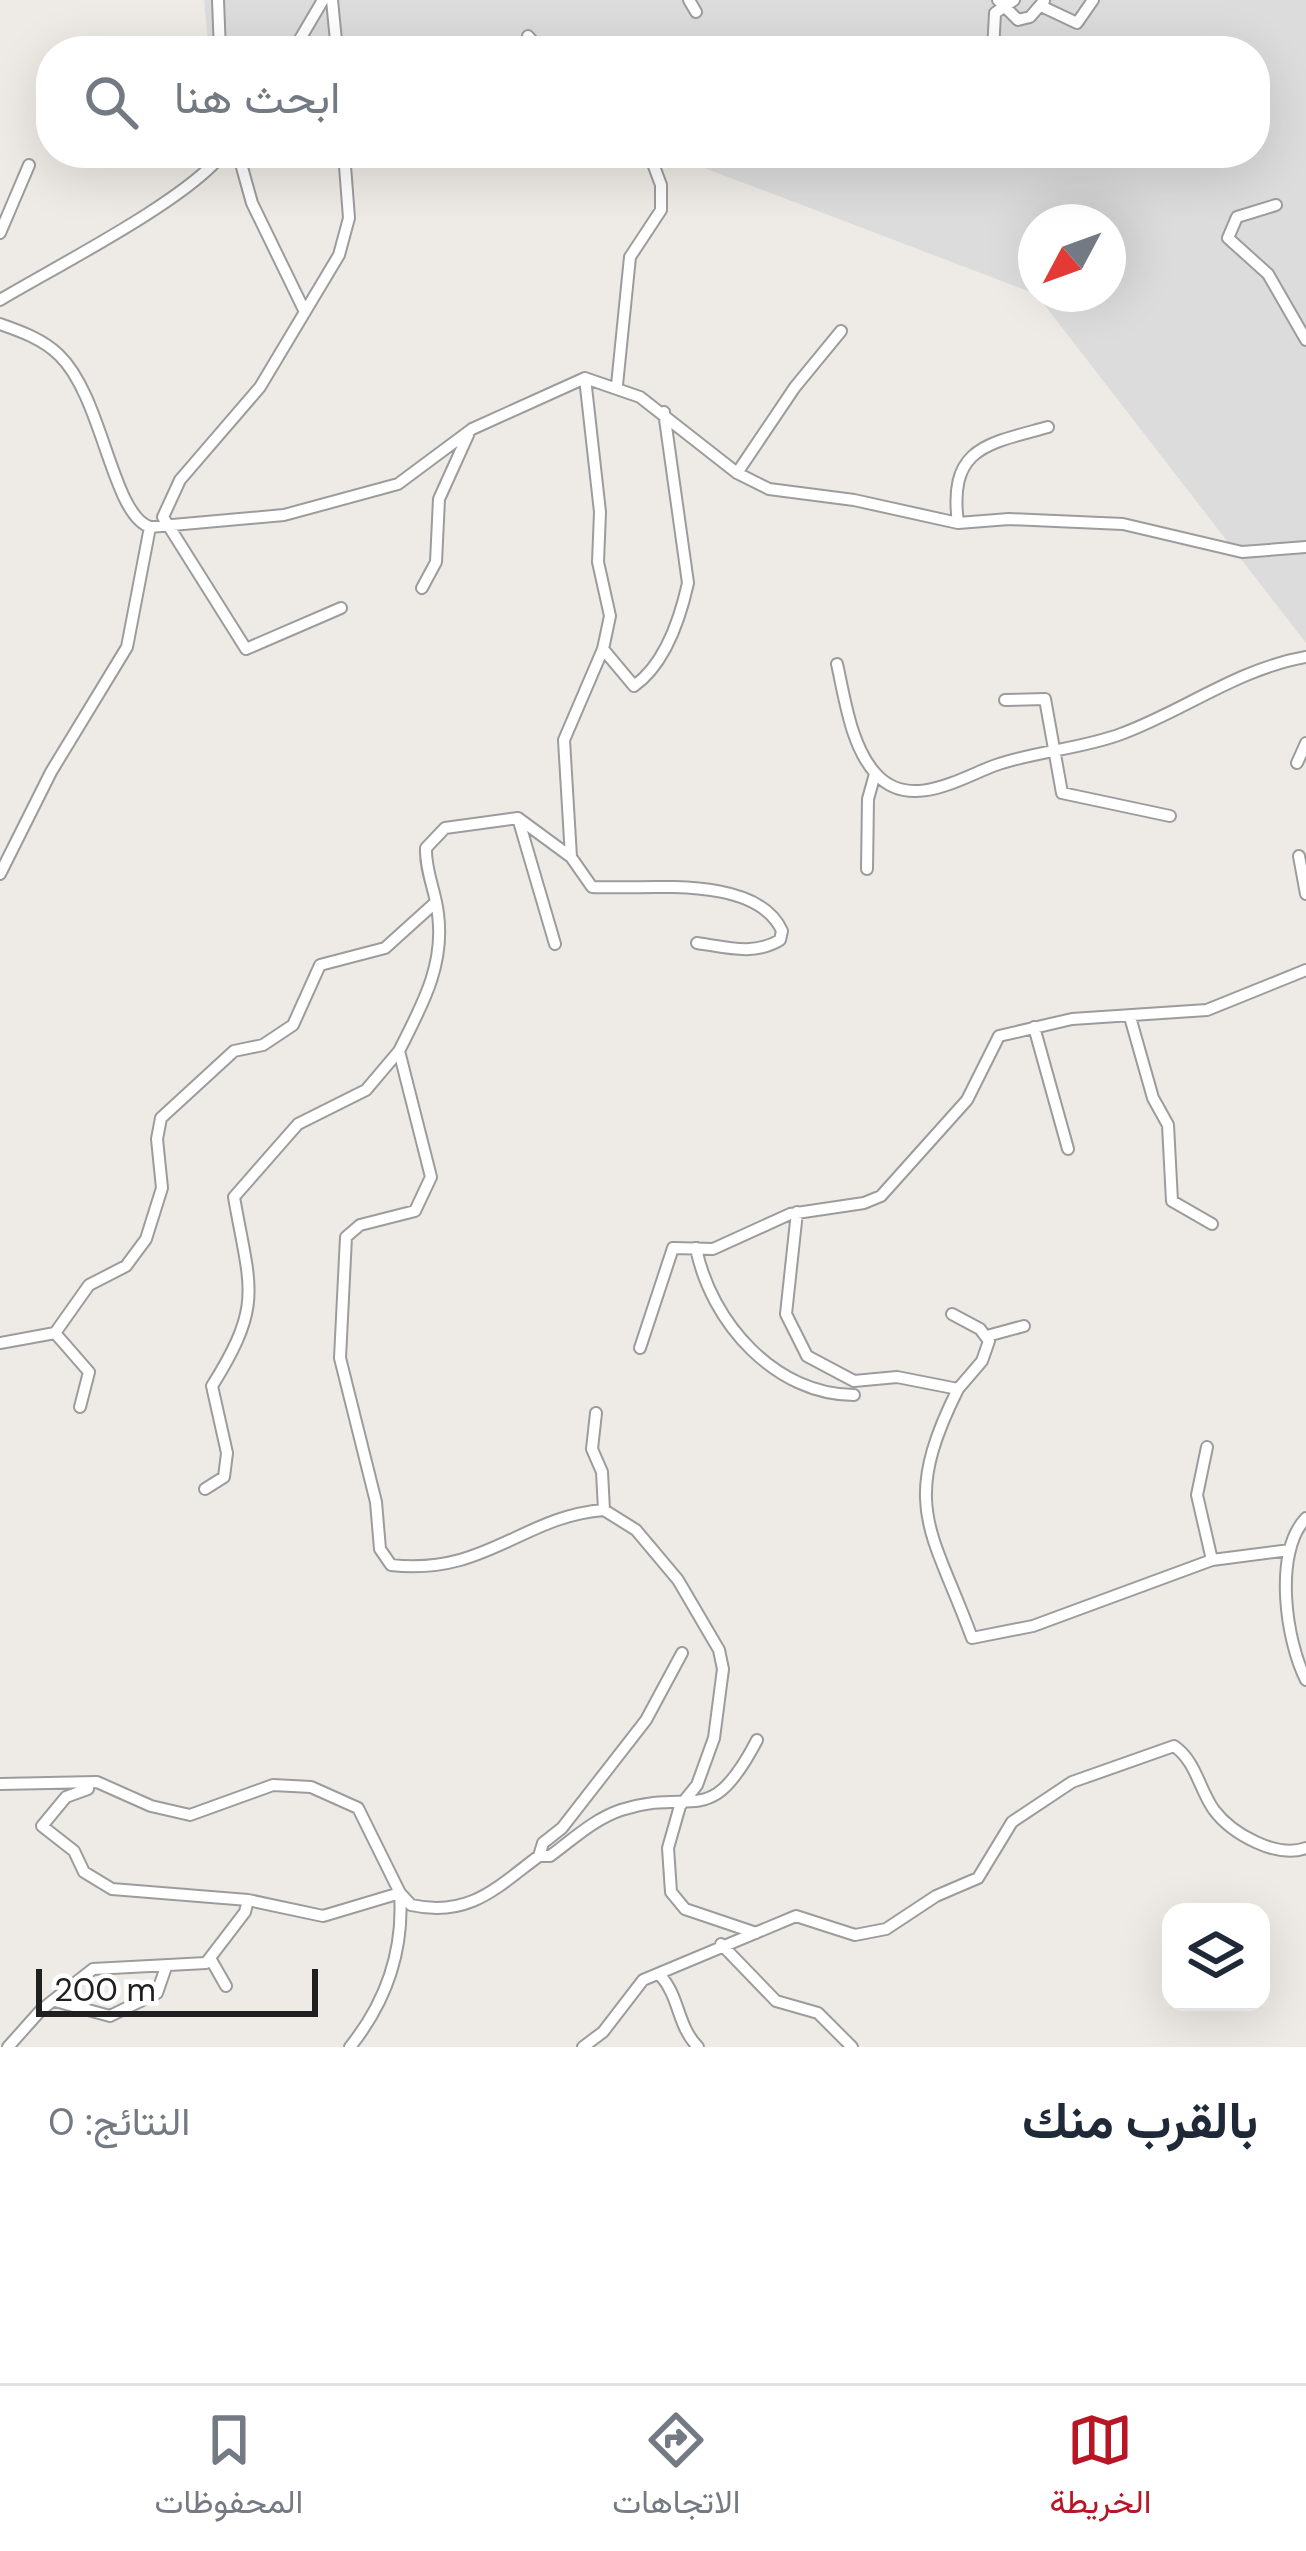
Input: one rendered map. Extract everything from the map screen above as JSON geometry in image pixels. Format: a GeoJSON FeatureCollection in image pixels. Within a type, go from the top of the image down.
{"type":"FeatureCollection","features":[{"type":"Feature","properties":{"kind":"street"},"geometry":{"type":"LineString","coordinates":[[218,0],[219,36]]}},
{"type":"Feature","properties":{"kind":"street"},"geometry":{"type":"LineString","coordinates":[[302,36],[322,0]]}},
{"type":"Feature","properties":{"kind":"street"},"geometry":{"type":"LineString","coordinates":[[332,0],[336,36]]}},
{"type":"Feature","properties":{"kind":"street"},"geometry":{"type":"LineString","coordinates":[[994,36],[995,13],[1006,3],[1018,20],[1030,17],[1043,3],[1078,23],[1093,0]]}},
{"type":"Feature","properties":{"kind":"street"},"geometry":{"type":"LineString","coordinates":[[0,233],[29,165]]}},
{"type":"Feature","properties":{"kind":"street"},"geometry":{"type":"LineString","coordinates":[[0,300],[212,168]]}},
{"type":"Feature","properties":{"kind":"street"},"geometry":{"type":"LineString","coordinates":[[242,168],[252,203],[305,312]]}},
{"type":"Feature","properties":{"kind":"street"},"geometry":{"type":"LineString","coordinates":[[341,608],[245,649],[163,517],[180,479],[260,387],[339,255],[346,231],[344,168]]}},
{"type":"Feature","properties":{"kind":"street"},"geometry":{"type":"LineString","coordinates":[[617,386],[630,257],[661,210],[661,185],[655,168]]}},
{"type":"Feature","properties":{"kind":"street"},"geometry":{"type":"LineString","coordinates":[[1276,205],[1238,217],[1228,238],[1268,274],[1306,340]]}},
{"type":"Feature","properties":{"kind":"street"},"geometry":{"type":"LineString","coordinates":[[0,324],[48,346],[67,363],[99,419],[124,507],[150,527],[284,515],[398,484],[472,429],[585,379],[617,386],[664,412],[737,473],[769,490],[854,500],[958,524],[1009,519],[1123,524],[1242,552],[1306,547]]}},
{"type":"Feature","properties":{"kind":"street"},"geometry":{"type":"LineString","coordinates":[[737,473],[841,331]]}},
{"type":"Feature","properties":{"kind":"street"},"geometry":{"type":"LineString","coordinates":[[571,857],[561,759],[573,714],[603,649],[610,616],[598,562],[600,512],[585,379]]}},
{"type":"Feature","properties":{"kind":"street"},"geometry":{"type":"LineString","coordinates":[[603,649],[634,686],[657,659],[682,608],[688,583],[664,412]]}},
{"type":"Feature","properties":{"kind":"street"},"geometry":{"type":"LineString","coordinates":[[958,524],[955,501],[961,468],[982,445],[1048,427]]}},
{"type":"Feature","properties":{"kind":"street"},"geometry":{"type":"LineString","coordinates":[[422,588],[436,562],[439,500],[472,429]]}},
{"type":"Feature","properties":{"kind":"street"},"geometry":{"type":"LineString","coordinates":[[0,874],[51,772],[127,647],[150,527]]}},
{"type":"Feature","properties":{"kind":"street"},"geometry":{"type":"LineString","coordinates":[[837,664],[856,736],[875,774],[909,790],[927,791],[1000,763],[1122,734],[1221,683],[1306,657]]}},
{"type":"Feature","properties":{"kind":"street"},"geometry":{"type":"LineString","coordinates":[[1005,700],[1046,699],[1063,793],[1170,816]]}},
{"type":"Feature","properties":{"kind":"street"},"geometry":{"type":"LineString","coordinates":[[1297,763],[1306,742]]}},
{"type":"Feature","properties":{"kind":"street"},"geometry":{"type":"LineString","coordinates":[[867,869],[868,799],[875,774]]}},
{"type":"Feature","properties":{"kind":"street"},"geometry":{"type":"LineString","coordinates":[[518,818],[555,944]]}},
{"type":"Feature","properties":{"kind":"street"},"geometry":{"type":"LineString","coordinates":[[205,1489],[224,1477],[227,1453],[212,1386],[243,1337],[252,1296],[234,1197],[298,1124],[366,1090],[399,1051],[434,977],[436,902],[425,858],[434,835],[518,818],[571,857],[592,887],[727,893],[764,908],[782,931],[768,946],[727,951],[697,943]]}},
{"type":"Feature","properties":{"kind":"street"},"geometry":{"type":"LineString","coordinates":[[1300,856],[1306,894]]}},
{"type":"Feature","properties":{"kind":"street"},"geometry":{"type":"LineString","coordinates":[[0,1343],[55,1333],[89,1285],[126,1266],[146,1239],[162,1188],[157,1139],[161,1118],[234,1051],[263,1045],[293,1024],[320,965],[385,948],[436,902]]}},
{"type":"Feature","properties":{"kind":"street"},"geometry":{"type":"LineString","coordinates":[[640,1348],[673,1248],[721,1246],[796,1213],[864,1203],[880,1196],[967,1100],[994,1040],[1034,1027],[1229,1005],[1306,970]]}},
{"type":"Feature","properties":{"kind":"street"},"geometry":{"type":"LineString","coordinates":[[1130,1017],[1153,1098],[1168,1125],[1172,1201],[1212,1224]]}},
{"type":"Feature","properties":{"kind":"street"},"geometry":{"type":"LineString","coordinates":[[1034,1027],[1068,1149]]}},
{"type":"Feature","properties":{"kind":"street"},"geometry":{"type":"LineString","coordinates":[[399,1051],[431,1178],[421,1206],[408,1216],[349,1232],[339,1309],[343,1372],[376,1502],[382,1555],[396,1566],[465,1562],[538,1528],[604,1510],[622,1519],[655,1549],[719,1650],[723,1682],[714,1738],[698,1785],[680,1806],[666,1862],[671,1892],[685,1909],[756,1933]]}},
{"type":"Feature","properties":{"kind":"street"},"geometry":{"type":"LineString","coordinates":[[796,1213],[786,1314],[806,1356],[854,1381],[897,1377],[958,1389]]}},
{"type":"Feature","properties":{"kind":"street"},"geometry":{"type":"LineString","coordinates":[[696,1248],[724,1314],[762,1359],[810,1390],[854,1395]]}},
{"type":"Feature","properties":{"kind":"street"},"geometry":{"type":"LineString","coordinates":[[952,1314],[987,1336],[1024,1326]]}},
{"type":"Feature","properties":{"kind":"street"},"geometry":{"type":"LineString","coordinates":[[55,1333],[89,1372],[80,1406]]}},
{"type":"Feature","properties":{"kind":"street"},"geometry":{"type":"LineString","coordinates":[[987,1336],[986,1354],[958,1389],[937,1435],[926,1515],[934,1552],[973,1638],[1033,1626],[1212,1560],[1290,1550]]}},
{"type":"Feature","properties":{"kind":"street"},"geometry":{"type":"LineString","coordinates":[[596,1413],[592,1449],[602,1472],[604,1510]]}},
{"type":"Feature","properties":{"kind":"street"},"geometry":{"type":"LineString","coordinates":[[1208,1447],[1197,1495],[1212,1560]]}},
{"type":"Feature","properties":{"kind":"street"},"geometry":{"type":"LineString","coordinates":[[1304,1672],[1287,1618],[1290,1550],[1306,1518]]}},
{"type":"Feature","properties":{"kind":"street"},"geometry":{"type":"LineString","coordinates":[[106,1784],[66,1797],[42,1826],[83,1860],[84,1872],[121,1892],[248,1900],[323,1916],[400,1893],[422,1907],[476,1903],[539,1856],[543,1843],[562,1828],[646,1720],[682,1653]]}},
{"type":"Feature","properties":{"kind":"street"},"geometry":{"type":"LineString","coordinates":[[539,1856],[550,1856],[614,1812],[654,1803],[680,1806],[731,1786],[757,1740]]}},
{"type":"Feature","properties":{"kind":"street"},"geometry":{"type":"LineString","coordinates":[[584,2047],[603,2032],[644,1980],[796,1916],[855,1935],[886,1929],[936,1896],[978,1878],[1012,1822],[1072,1782],[1174,1746],[1188,1756],[1222,1819],[1274,1849],[1306,1847]]}},
{"type":"Feature","properties":{"kind":"street"},"geometry":{"type":"LineString","coordinates":[[0,1784],[106,1784],[151,1806],[190,1815],[273,1785],[332,1794],[358,1808],[400,1893],[400,1936],[371,2021],[350,2047]]}},
{"type":"Feature","properties":{"kind":"street"},"geometry":{"type":"LineString","coordinates":[[8,2047],[93,1969],[200,1965],[245,1912],[248,1900]]}},
{"type":"Feature","properties":{"kind":"street"},"geometry":{"type":"LineString","coordinates":[[721,1944],[776,2001],[818,2013],[853,2047]]}},
{"type":"Feature","properties":{"kind":"street"},"geometry":{"type":"LineString","coordinates":[[210,1958],[226,1986]]}},
{"type":"Feature","properties":{"kind":"street"},"geometry":{"type":"LineString","coordinates":[[56,2001],[110,2016],[157,1993],[166,1967]]}},
{"type":"Feature","properties":{"kind":"street"},"geometry":{"type":"LineString","coordinates":[[660,1975],[674,1989],[684,2029],[698,2047]]}},
{"type":"Feature","properties":{"kind":"shaded area"},"geometry":{"type":"Polygon","coordinates":[[[204,0],[1306,0],[1306,643],[1050,312],[1126,312],[1126,204],[1018,204],[1018,287],[704,168],[1270,168],[1270,36],[208,36],[204,0]]]}}]}
